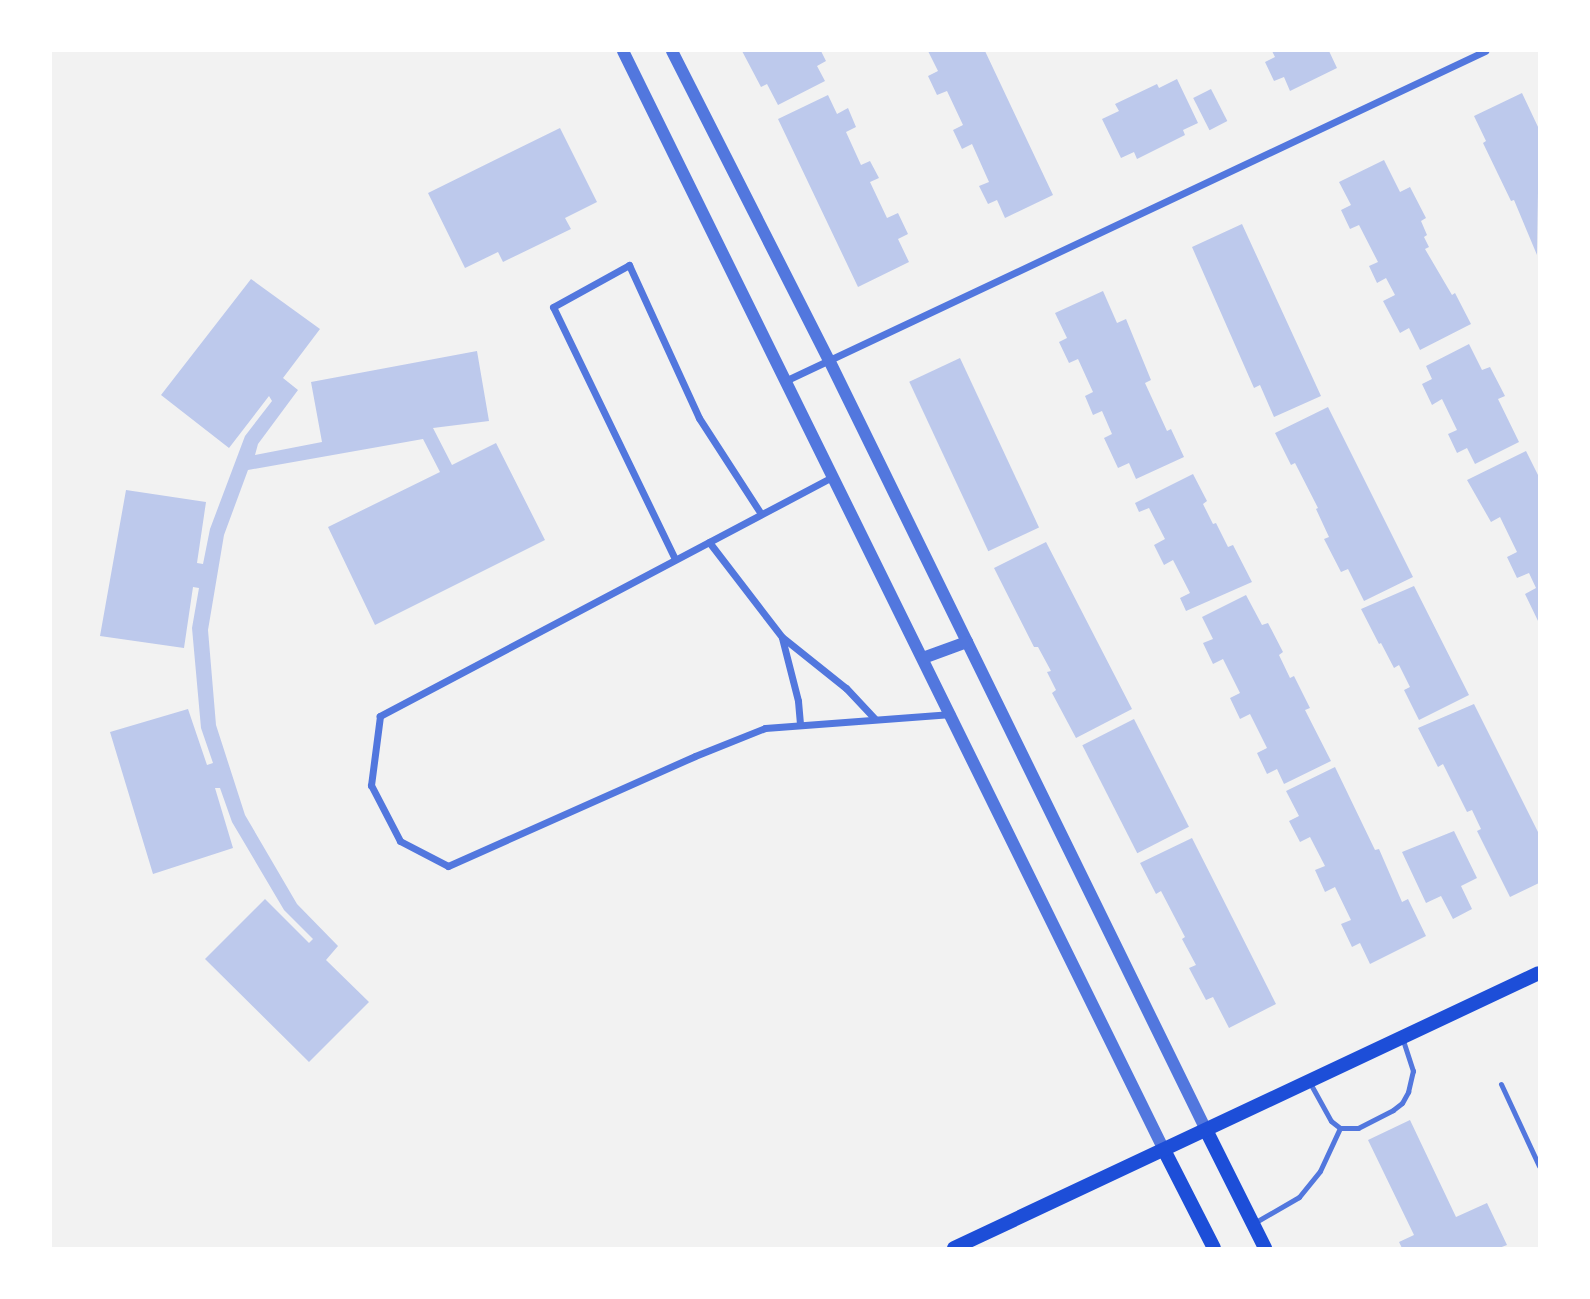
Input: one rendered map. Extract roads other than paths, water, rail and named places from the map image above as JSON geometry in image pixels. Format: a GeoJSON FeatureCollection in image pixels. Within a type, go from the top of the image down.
{"type":"FeatureCollection","features":[{"type":"Feature","properties":{"kind":"main road"},"geometry":{"type":"LineString","coordinates":[[954,1248],[1539,973]]}},
{"type":"Feature","properties":{"kind":"main road"},"geometry":{"type":"LineString","coordinates":[[1206,1130],[1265,1248]]}},
{"type":"Feature","properties":{"kind":"main road"},"geometry":{"type":"LineString","coordinates":[[1164,1150],[1214,1248]]}},
{"type":"Feature","properties":{"kind":"street"},"geometry":{"type":"LineString","coordinates":[[623,51],[1164,1150]]}},
{"type":"Feature","properties":{"kind":"street"},"geometry":{"type":"LineString","coordinates":[[672,51],[829,360],[1206,1130]]}},
{"type":"Feature","properties":{"kind":"street"},"geometry":{"type":"LineString","coordinates":[[787,380],[1485,51]]}},
{"type":"Feature","properties":{"kind":"street"},"geometry":{"type":"LineString","coordinates":[[675,559],[553,307],[629,265],[699,418],[761,514]]}},
{"type":"Feature","properties":{"kind":"street"},"geometry":{"type":"LineString","coordinates":[[834,475],[380,716],[371,785],[400,841],[448,866],[695,756],[765,728],[951,714]]}},
{"type":"Feature","properties":{"kind":"street"},"geometry":{"type":"LineString","coordinates":[[709,542],[782,637],[846,688],[875,719]]}},
{"type":"Feature","properties":{"kind":"street"},"geometry":{"type":"LineString","coordinates":[[782,637],[798,701],[800,724]]}},
{"type":"Feature","properties":{"kind":"street"},"geometry":{"type":"LineString","coordinates":[[923,658],[967,642]]}},
{"type":"Feature","properties":{"kind":"lane"},"geometry":{"type":"LineString","coordinates":[[1309,1081],[1325,1113],[1340,1128],[1358,1128],[1402,1103],[1413,1081],[1413,1071],[1402,1038]]}},
{"type":"Feature","properties":{"kind":"lane"},"geometry":{"type":"LineString","coordinates":[[1501,1084],[1539,1166]]}},
{"type":"Feature","properties":{"kind":"lane"},"geometry":{"type":"LineString","coordinates":[[1253,1224],[1298,1198],[1320,1171],[1340,1128]]}}]}
